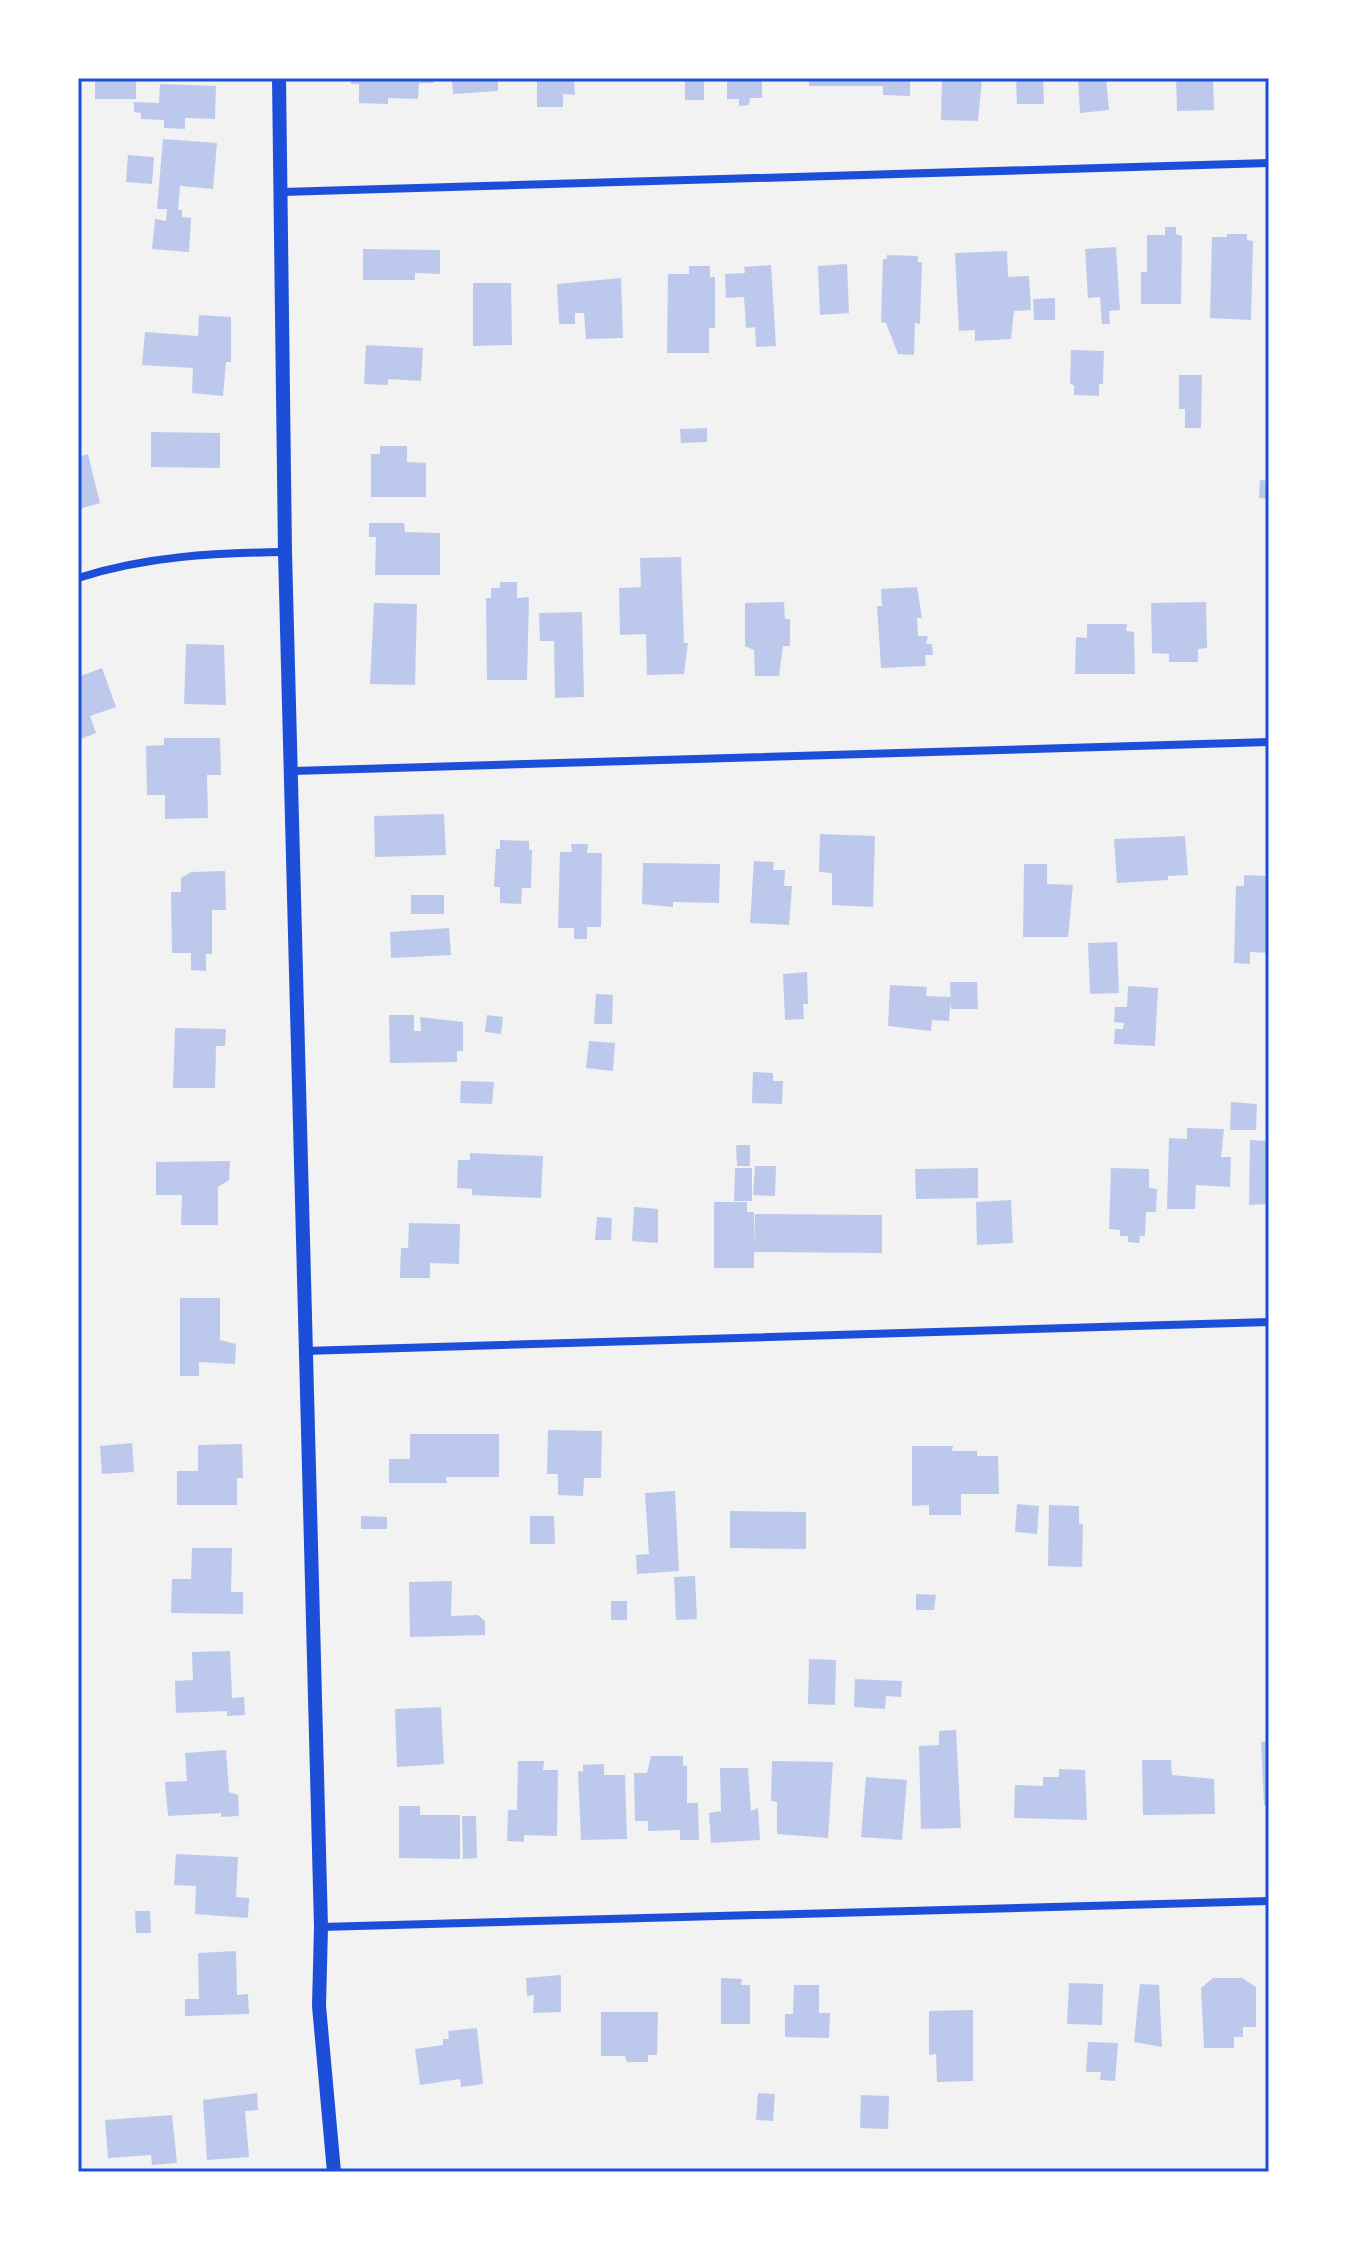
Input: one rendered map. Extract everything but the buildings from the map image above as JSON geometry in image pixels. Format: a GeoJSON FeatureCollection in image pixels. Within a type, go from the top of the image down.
{"type":"FeatureCollection","features":[{"type":"Feature","properties":{"kind":"street"},"geometry":{"type":"LineString","coordinates":[[279,78],[285,552],[321,1927],[319,2006],[334,2172]]}},
{"type":"Feature","properties":{"kind":"street"},"geometry":{"type":"LineString","coordinates":[[282,192],[1269,163]]}},
{"type":"Feature","properties":{"kind":"street"},"geometry":{"type":"LineString","coordinates":[[78,578],[115,566],[190,554],[285,552]]}},
{"type":"Feature","properties":{"kind":"street"},"geometry":{"type":"LineString","coordinates":[[293,771],[1269,742]]}},
{"type":"Feature","properties":{"kind":"street"},"geometry":{"type":"LineString","coordinates":[[304,1351],[1269,1322]]}},
{"type":"Feature","properties":{"kind":"street"},"geometry":{"type":"LineString","coordinates":[[321,1927],[1269,1901]]}}]}
